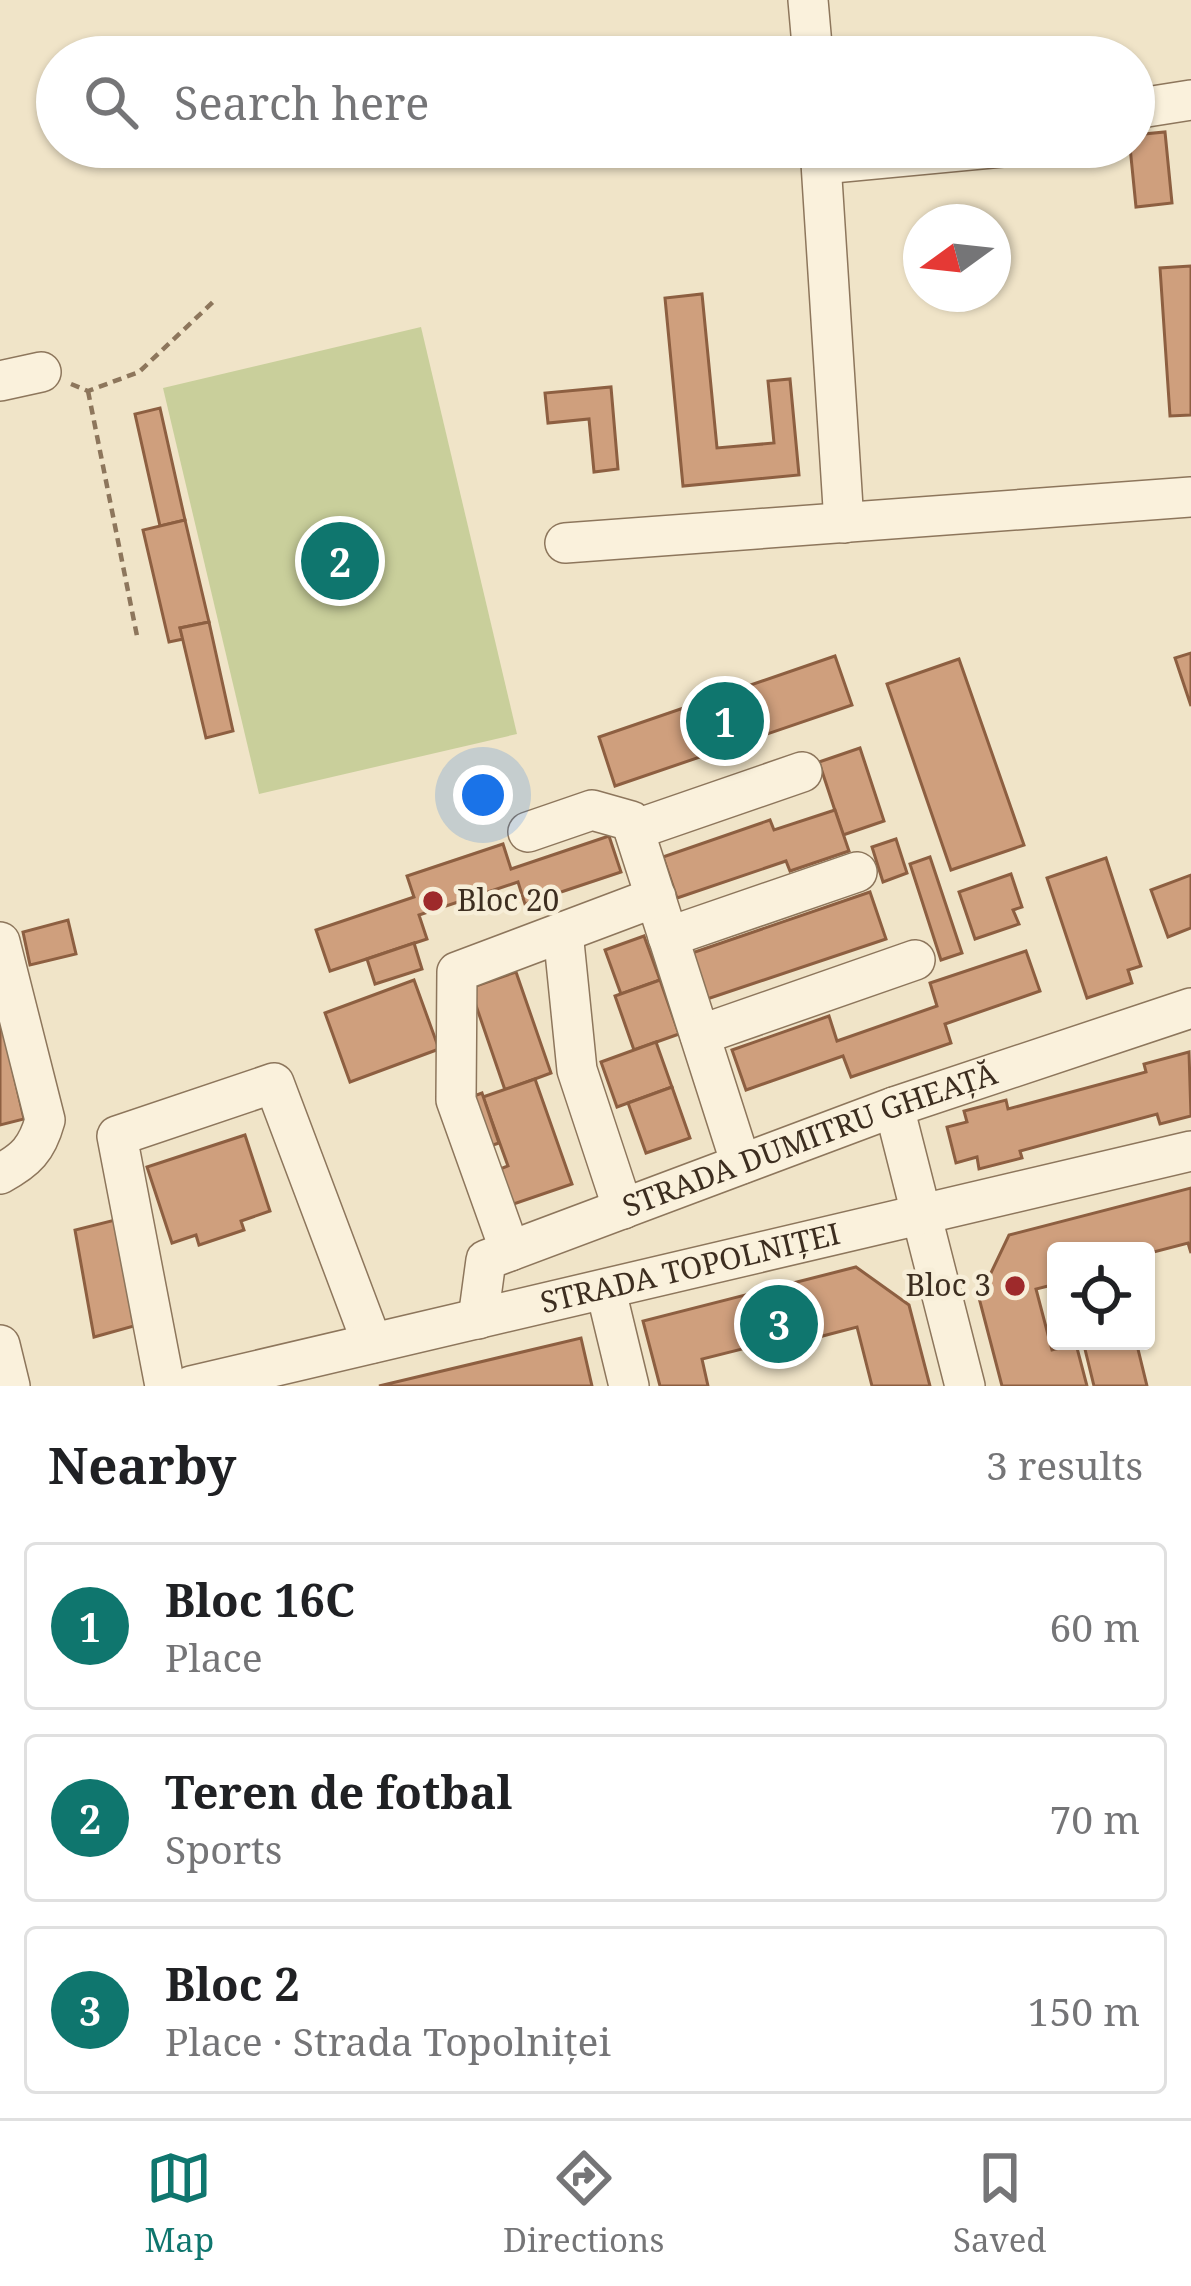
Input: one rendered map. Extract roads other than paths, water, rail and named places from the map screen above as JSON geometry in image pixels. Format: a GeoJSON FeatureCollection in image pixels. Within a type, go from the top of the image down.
{"type":"FeatureCollection","features":[{"type":"Feature","properties":{"kind":"street"},"geometry":{"type":"LineString","coordinates":[[808,0],[811,36]]}},
{"type":"Feature","properties":{"kind":"street"},"geometry":{"type":"LineString","coordinates":[[1155,106],[1191,100]]}},
{"type":"Feature","properties":{"kind":"street"},"geometry":{"type":"LineString","coordinates":[[822,168],[844,523]]}},
{"type":"Feature","properties":{"kind":"street"},"geometry":{"type":"LineString","coordinates":[[0,381],[41,372]]}},
{"type":"Feature","properties":{"kind":"street"},"geometry":{"type":"LineString","coordinates":[[565,543],[1191,497]]}},
{"type":"Feature","properties":{"kind":"street"},"geometry":{"type":"LineString","coordinates":[[634,830],[802,772]]}},
{"type":"Feature","properties":{"kind":"street"},"geometry":{"type":"LineString","coordinates":[[528,832],[592,810],[631,821],[741,1164]]}},
{"type":"Feature","properties":{"kind":"street"},"geometry":{"type":"LineString","coordinates":[[668,937],[857,872]]}},
{"type":"Feature","properties":{"kind":"street"},"geometry":{"type":"LineString","coordinates":[[478,1319],[486,1259],[510,1251],[456,1100],[457,972],[656,897]]}},
{"type":"Feature","properties":{"kind":"street"},"geometry":{"type":"LineString","coordinates":[[563,932],[577,1070],[622,1209]]}},
{"type":"Feature","properties":{"kind":"street"},"geometry":{"type":"LineString","coordinates":[[0,942],[45,1120],[39,1143],[26,1160],[0,1174]]}},
{"type":"Feature","properties":{"kind":"street"},"geometry":{"type":"LineString","coordinates":[[700,1035],[915,960]]}},
{"type":"Feature","properties":{"kind":"street","name":"STRADA DUMITRU GHEAȚĂ"},"geometry":{"type":"LineString","coordinates":[[510,1251],[894,1107],[1191,1009]]}},
{"type":"Feature","properties":{"kind":"street"},"geometry":{"type":"LineString","coordinates":[[165,1386],[117,1136],[274,1083],[372,1343]]}},
{"type":"Feature","properties":{"kind":"street"},"geometry":{"type":"LineString","coordinates":[[894,1107],[965,1386]]}},
{"type":"Feature","properties":{"kind":"street","name":"STRADA TOPOLNIȚEI"},"geometry":{"type":"LineString","coordinates":[[205,1382],[284,1374],[372,1343],[1191,1151]]}},
{"type":"Feature","properties":{"kind":"street"},"geometry":{"type":"LineString","coordinates":[[606,1291],[629,1386]]}},
{"type":"Feature","properties":{"kind":"street"},"geometry":{"type":"LineString","coordinates":[[205,1382],[236,1353],[327,1328],[372,1343]]}},
{"type":"Feature","properties":{"kind":"street"},"geometry":{"type":"LineString","coordinates":[[0,1345],[10,1386]]}},
{"type":"Feature","properties":{"kind":"place","name":"Teren de fotbal"},"geometry":{"type":"Point","coordinates":[340,561]}},
{"type":"Feature","properties":{"kind":"place","name":"Bloc 16C"},"geometry":{"type":"Point","coordinates":[725,721]}},
{"type":"Feature","properties":{"kind":"place","name":"Bloc 20"},"geometry":{"type":"Point","coordinates":[433,901]}},
{"type":"Feature","properties":{"kind":"place","name":"Bloc 3"},"geometry":{"type":"Point","coordinates":[1015,1286]}},
{"type":"Feature","properties":{"kind":"place","name":"Bloc 2"},"geometry":{"type":"Point","coordinates":[779,1324]}}]}
